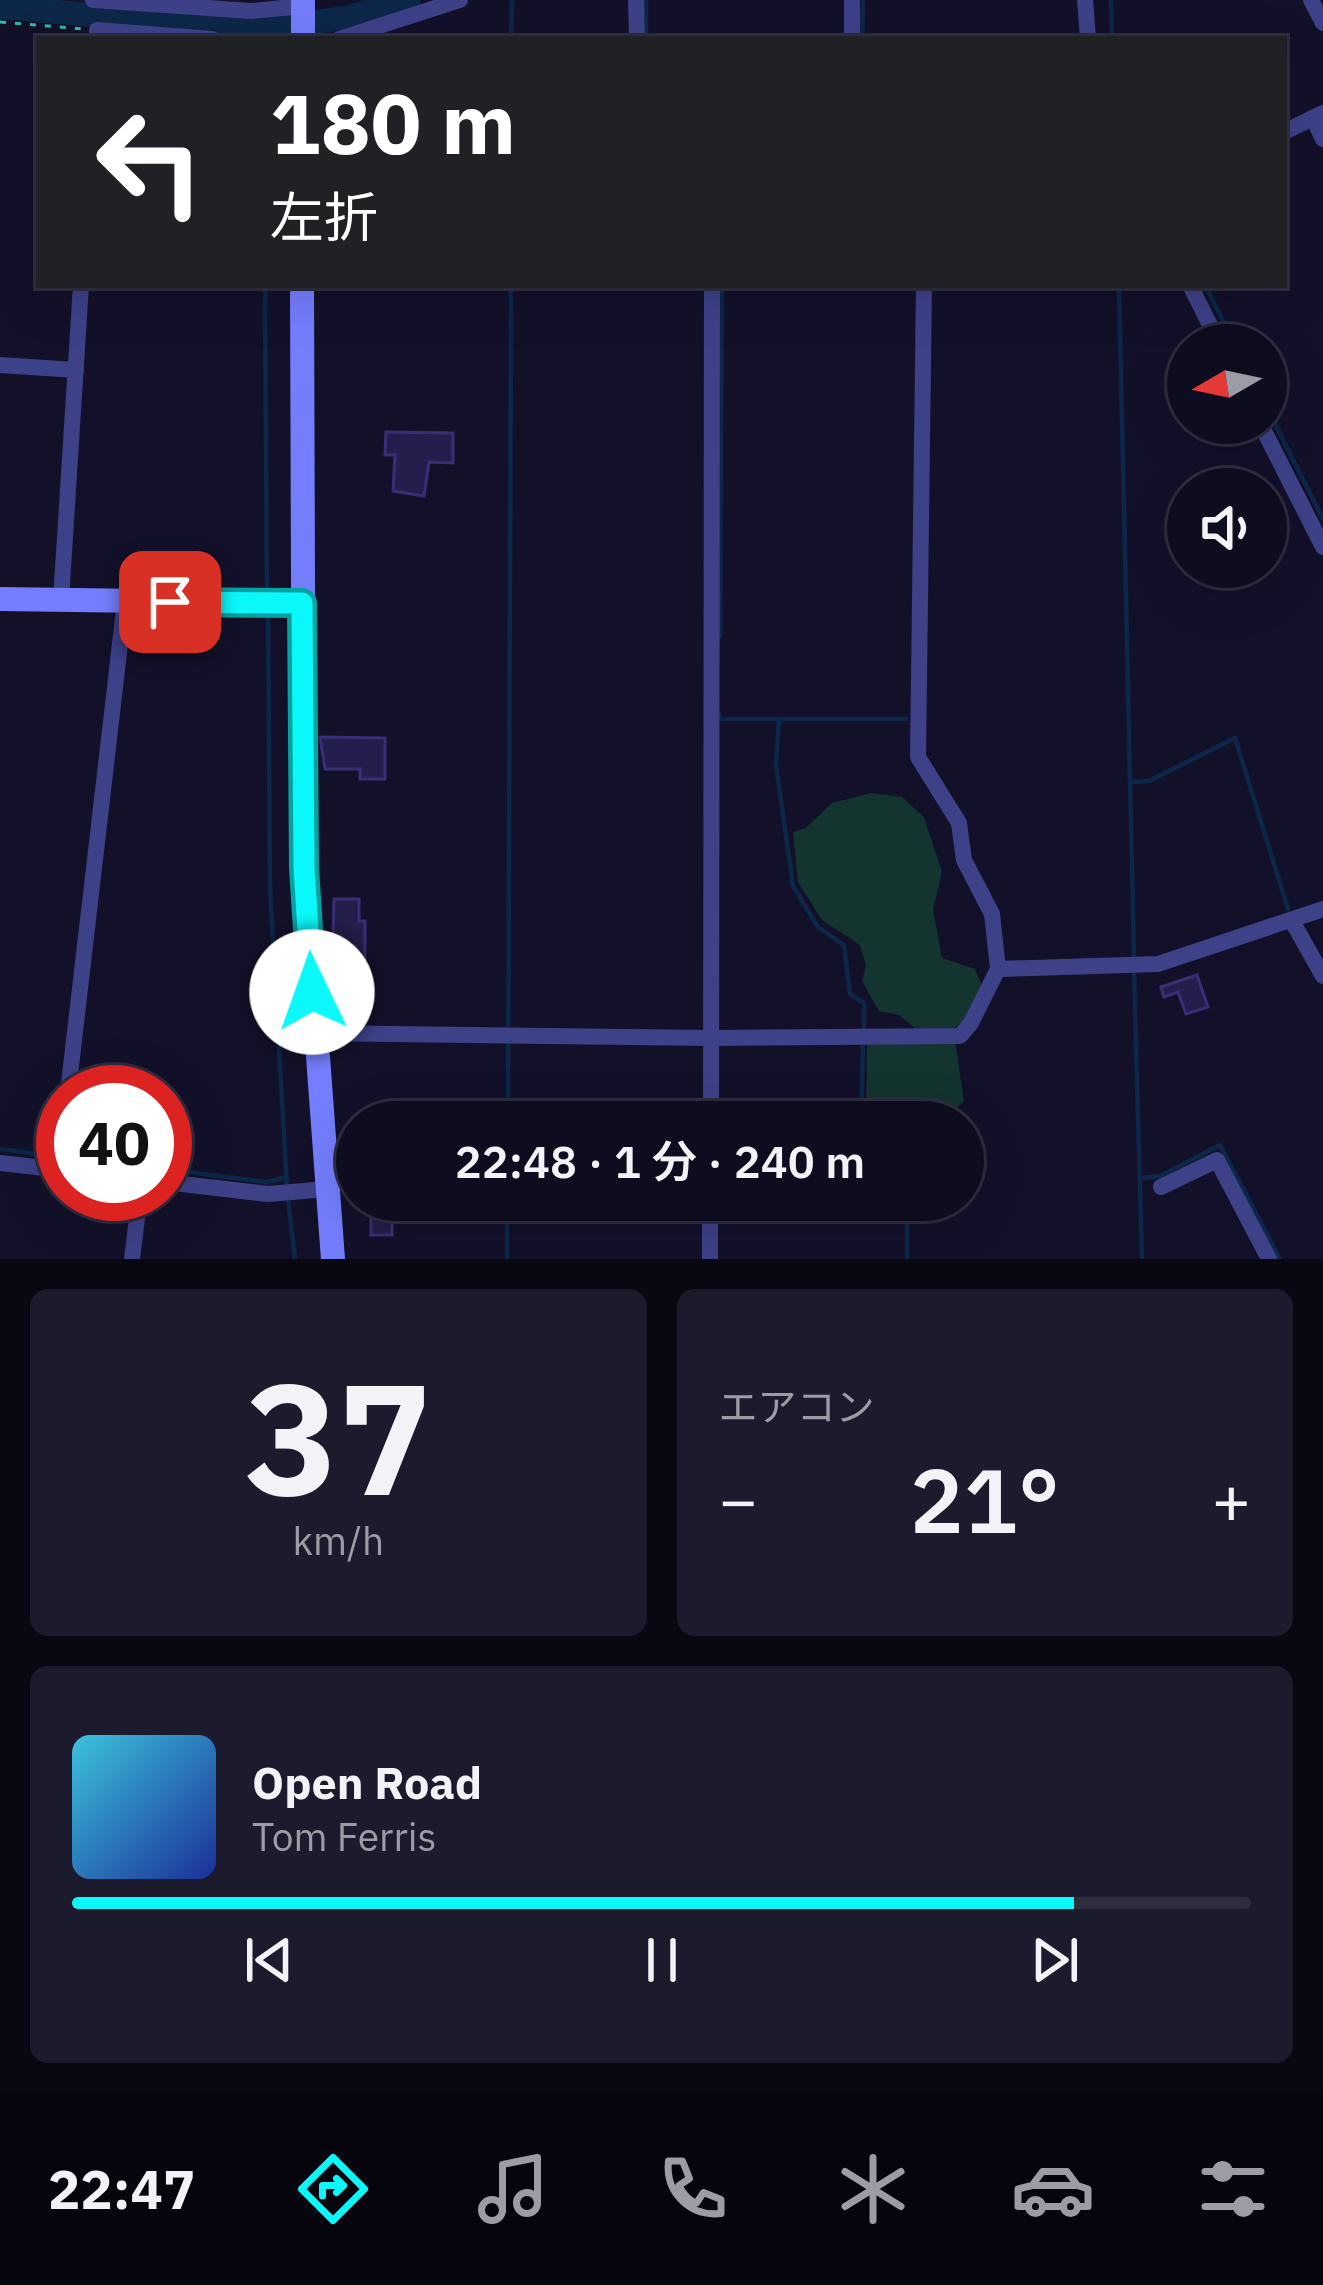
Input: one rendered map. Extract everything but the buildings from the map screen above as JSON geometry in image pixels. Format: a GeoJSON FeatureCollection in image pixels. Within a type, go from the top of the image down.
{"type":"FeatureCollection","features":[{"type":"Feature","properties":{"kind":"street"},"geometry":{"type":"LineString","coordinates":[[93,0],[251,11],[303,3],[303,36]]}},
{"type":"Feature","properties":{"kind":"street"},"geometry":{"type":"LineString","coordinates":[[348,36],[460,0]]}},
{"type":"Feature","properties":{"kind":"street"},"geometry":{"type":"LineString","coordinates":[[636,0],[637,36]]}},
{"type":"Feature","properties":{"kind":"street"},"geometry":{"type":"LineString","coordinates":[[852,0],[852,36]]}},
{"type":"Feature","properties":{"kind":"street"},"geometry":{"type":"LineString","coordinates":[[1085,0],[1088,36]]}},
{"type":"Feature","properties":{"kind":"street"},"geometry":{"type":"LineString","coordinates":[[1311,0],[1323,23]]}},
{"type":"Feature","properties":{"kind":"street"},"geometry":{"type":"LineString","coordinates":[[97,34],[143,36]]}},
{"type":"Feature","properties":{"kind":"street"},"geometry":{"type":"LineString","coordinates":[[1287,131],[1318,115],[1323,139]]}},
{"type":"Feature","properties":{"kind":"street"},"geometry":{"type":"LineString","coordinates":[[62,600],[81,288]]}},
{"type":"Feature","properties":{"kind":"street"},"geometry":{"type":"LineString","coordinates":[[302,288],[279,603],[333,1259]]}},
{"type":"Feature","properties":{"kind":"street"},"geometry":{"type":"LineString","coordinates":[[711,1101],[712,288]]}},
{"type":"Feature","properties":{"kind":"street"},"geometry":{"type":"LineString","coordinates":[[315,1033],[712,1039],[960,1036],[998,969],[992,914],[964,860],[959,823],[918,757],[924,288]]}},
{"type":"Feature","properties":{"kind":"street"},"geometry":{"type":"LineString","coordinates":[[1192,288],[1210,324]]}},
{"type":"Feature","properties":{"kind":"street"},"geometry":{"type":"LineString","coordinates":[[0,364],[76,370]]}},
{"type":"Feature","properties":{"kind":"street"},"geometry":{"type":"LineString","coordinates":[[1271,444],[1323,548]]}},
{"type":"Feature","properties":{"kind":"street"},"geometry":{"type":"LineString","coordinates":[[0,599],[279,603]]}},
{"type":"Feature","properties":{"kind":"street"},"geometry":{"type":"LineString","coordinates":[[71,1065],[125,601]]}},
{"type":"Feature","properties":{"kind":"street"},"geometry":{"type":"LineString","coordinates":[[998,969],[1134,967],[1323,910]]}},
{"type":"Feature","properties":{"kind":"street"},"geometry":{"type":"LineString","coordinates":[[1292,921],[1323,976]]}},
{"type":"Feature","properties":{"kind":"street"},"geometry":{"type":"LineString","coordinates":[[1161,1187],[1217,1160],[1269,1259]]}},
{"type":"Feature","properties":{"kind":"street"},"geometry":{"type":"LineString","coordinates":[[0,1162],[36,1163]]}},
{"type":"Feature","properties":{"kind":"street"},"geometry":{"type":"LineString","coordinates":[[192,1184],[285,1193],[328,1190]]}},
{"type":"Feature","properties":{"kind":"street"},"geometry":{"type":"LineString","coordinates":[[132,1259],[137,1221]]}},
{"type":"Feature","properties":{"kind":"street"},"geometry":{"type":"LineString","coordinates":[[710,1221],[710,1259]]}},
{"type":"Feature","properties":{"kind":"path"},"geometry":{"type":"LineString","coordinates":[[0,22],[97,34]]}},
{"type":"Feature","properties":{"kind":"green space"},"geometry":{"type":"Polygon","coordinates":[[[871,793],[902,797],[924,817],[942,872],[933,909],[942,958],[975,969],[982,987],[967,1017],[953,1029],[915,1028],[899,1015],[879,1011],[862,981],[866,966],[860,945],[822,920],[798,882],[793,832],[806,828],[832,803],[871,793]]]}},
{"type":"Feature","properties":{"kind":"green space"},"geometry":{"type":"Polygon","coordinates":[[[867,1042],[955,1042],[964,1101],[866,1101],[867,1042]]]}},
{"type":"Feature","properties":{"kind":"waterway"},"geometry":{"type":"LineString","coordinates":[[0,7],[263,30],[348,17],[409,0]]}},
{"type":"Feature","properties":{"kind":"waterway"},"geometry":{"type":"LineString","coordinates":[[511,36],[512,0]]}},
{"type":"Feature","properties":{"kind":"waterway"},"geometry":{"type":"LineString","coordinates":[[646,0],[646,36]]}},
{"type":"Feature","properties":{"kind":"waterway"},"geometry":{"type":"LineString","coordinates":[[862,36],[863,0]]}},
{"type":"Feature","properties":{"kind":"waterway"},"geometry":{"type":"LineString","coordinates":[[1111,0],[1112,36]]}},
{"type":"Feature","properties":{"kind":"waterway"},"geometry":{"type":"LineString","coordinates":[[263,30],[263,36]]}},
{"type":"Feature","properties":{"kind":"waterway"},"geometry":{"type":"LineString","coordinates":[[265,288],[267,594]]}},
{"type":"Feature","properties":{"kind":"waterway"},"geometry":{"type":"LineString","coordinates":[[508,1101],[511,288]]}},
{"type":"Feature","properties":{"kind":"waterway"},"geometry":{"type":"LineString","coordinates":[[720,636],[722,288]]}},
{"type":"Feature","properties":{"kind":"waterway"},"geometry":{"type":"LineString","coordinates":[[1119,288],[1134,959]]}},
{"type":"Feature","properties":{"kind":"waterway"},"geometry":{"type":"LineString","coordinates":[[1206,288],[1224,324]]}},
{"type":"Feature","properties":{"kind":"waterway"},"geometry":{"type":"LineString","coordinates":[[1285,444],[1323,519]]}},
{"type":"Feature","properties":{"kind":"waterway"},"geometry":{"type":"LineString","coordinates":[[268,612],[270,889],[287,1188]]}},
{"type":"Feature","properties":{"kind":"waterway"},"geometry":{"type":"LineString","coordinates":[[719,713],[719,719],[906,719]]}},
{"type":"Feature","properties":{"kind":"waterway"},"geometry":{"type":"LineString","coordinates":[[779,720],[776,765],[793,886],[818,927],[844,945],[850,994],[864,1003],[864,1032]]}},
{"type":"Feature","properties":{"kind":"waterway"},"geometry":{"type":"LineString","coordinates":[[1130,782],[1149,781],[1235,738],[1288,909]]}},
{"type":"Feature","properties":{"kind":"waterway"},"geometry":{"type":"LineString","coordinates":[[1134,971],[1142,1259]]}},
{"type":"Feature","properties":{"kind":"waterway"},"geometry":{"type":"LineString","coordinates":[[862,1101],[863,1044]]}},
{"type":"Feature","properties":{"kind":"waterway"},"geometry":{"type":"LineString","coordinates":[[1141,1178],[1160,1176],[1220,1145],[1280,1259]]}},
{"type":"Feature","properties":{"kind":"waterway"},"geometry":{"type":"LineString","coordinates":[[0,1149],[36,1154]]}},
{"type":"Feature","properties":{"kind":"waterway"},"geometry":{"type":"LineString","coordinates":[[192,1172],[266,1182],[284,1178]]}},
{"type":"Feature","properties":{"kind":"waterway"},"geometry":{"type":"LineString","coordinates":[[288,1199],[295,1259]]}},
{"type":"Feature","properties":{"kind":"waterway"},"geometry":{"type":"LineString","coordinates":[[507,1221],[507,1259]]}},
{"type":"Feature","properties":{"kind":"waterway"},"geometry":{"type":"LineString","coordinates":[[907,1221],[907,1259]]}},
{"type":"Feature","properties":{"kind":"route"},"geometry":{"type":"LineString","coordinates":[[170,602],[302,603],[304,868],[312,992]]}}]}
